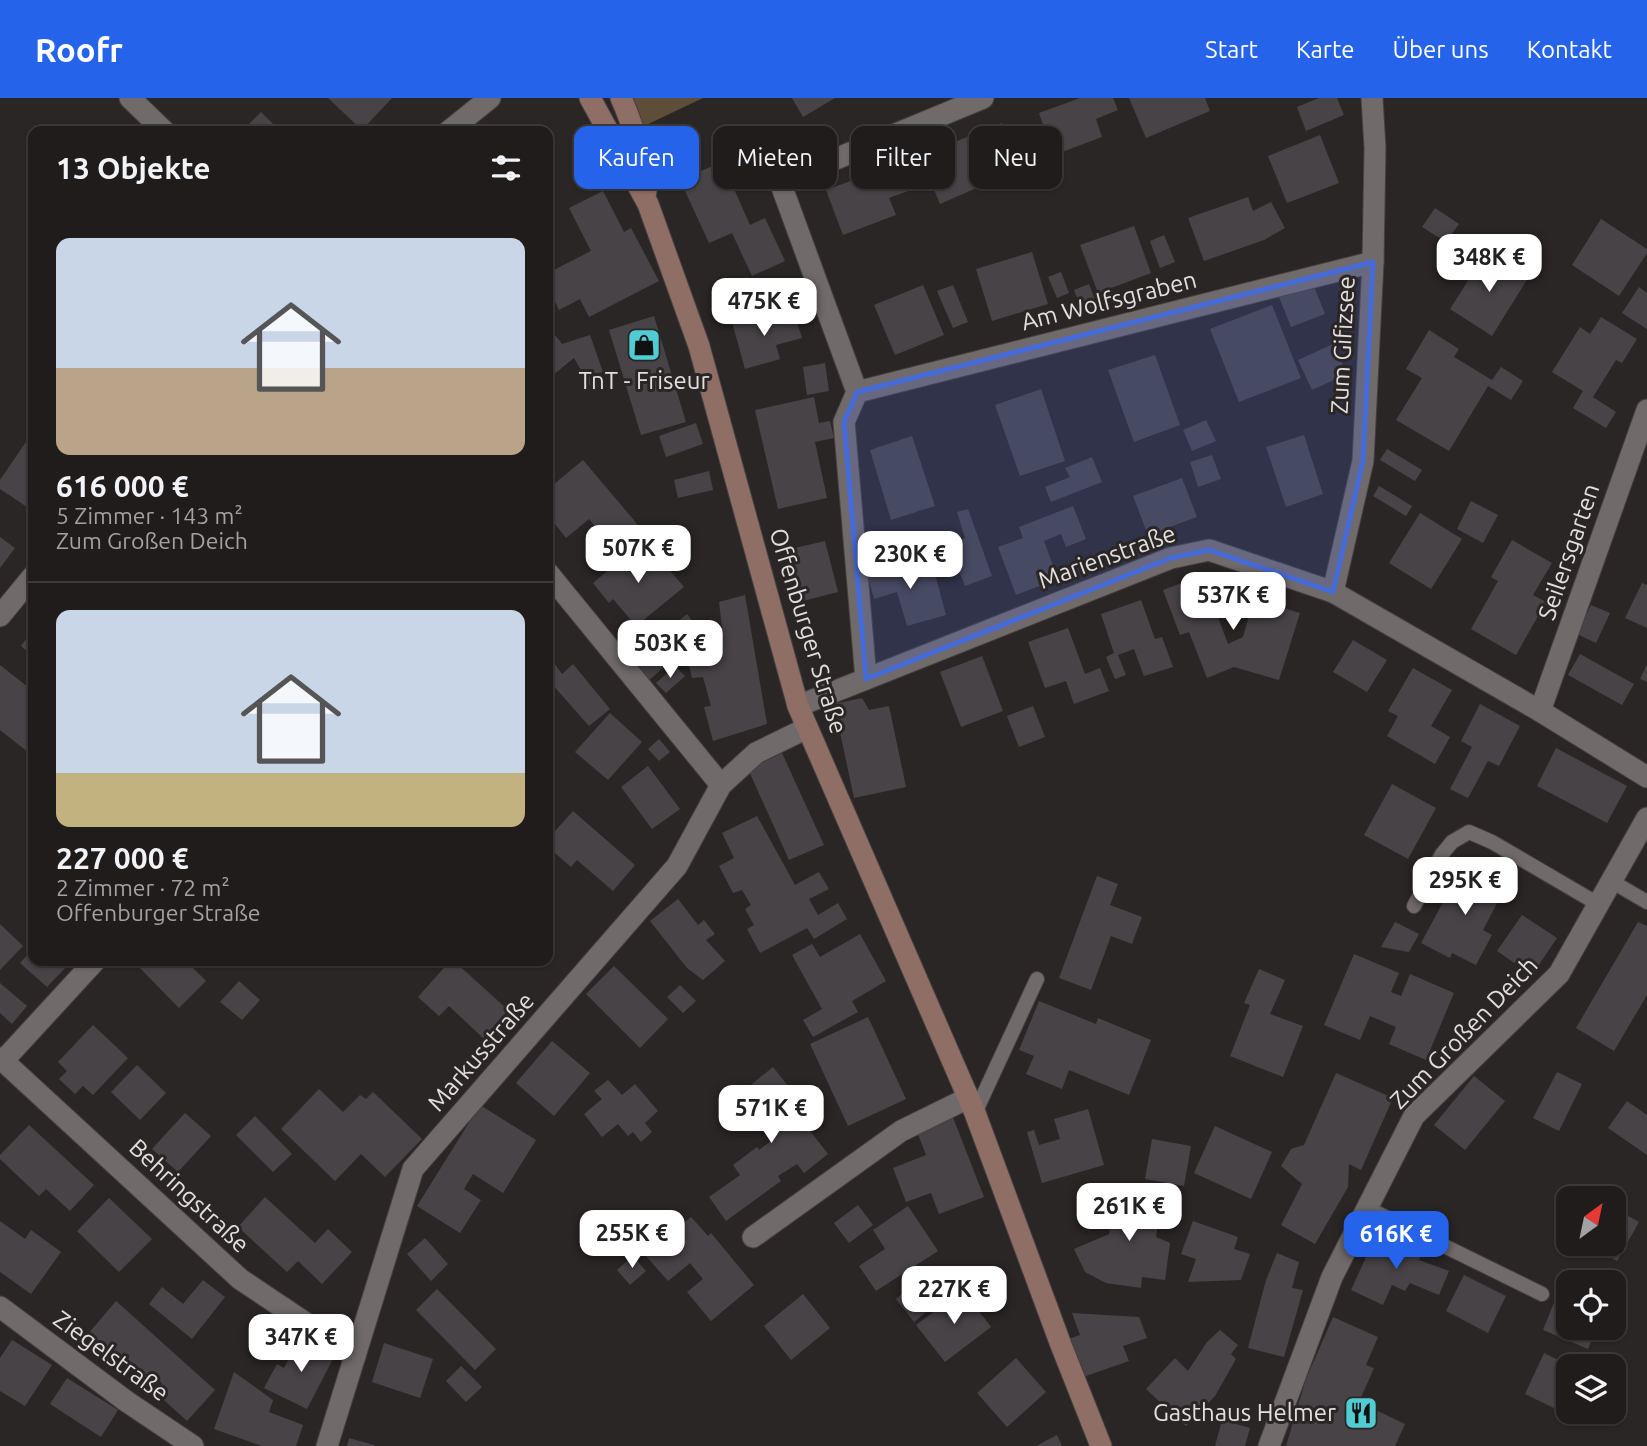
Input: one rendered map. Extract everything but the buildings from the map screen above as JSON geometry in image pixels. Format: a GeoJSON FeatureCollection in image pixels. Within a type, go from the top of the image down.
{"type":"FeatureCollection","features":[{"type":"Feature","properties":{"kind":"street"},"geometry":{"type":"LineString","coordinates":[[130,98],[159,126]]}},
{"type":"Feature","properties":{"kind":"street"},"geometry":{"type":"LineString","coordinates":[[455,126],[490,98]]}},
{"type":"Feature","properties":{"kind":"street","name":"Offenburger Straße"},"geometry":{"type":"LineString","coordinates":[[590,98],[648,204],[699,346],[798,706],[971,1106],[1060,1345],[1101,1446]]}},
{"type":"Feature","properties":{"kind":"street","name":"Offenburger Straße"},"geometry":{"type":"LineString","coordinates":[[621,98],[643,167],[648,204]]}},
{"type":"Feature","properties":{"kind":"street"},"geometry":{"type":"LineString","coordinates":[[866,680],[844,422],[857,392],[780,182],[984,98]]}},
{"type":"Feature","properties":{"kind":"street","name":"Zum Gifizsee"},"geometry":{"type":"LineString","coordinates":[[1334,592],[1363,461],[1373,262],[1375,148],[1372,98]]}},
{"type":"Feature","properties":{"kind":"street","name":"Am Wolfsgraben"},"geometry":{"type":"LineString","coordinates":[[857,392],[1373,262]]}},
{"type":"Feature","properties":{"kind":"street","name":"Seilersgarten"},"geometry":{"type":"LineString","coordinates":[[1540,711],[1647,410]]}},
{"type":"Feature","properties":{"kind":"street","name":"Marienstraße"},"geometry":{"type":"LineString","coordinates":[[798,706],[1171,558],[1209,550],[1334,592],[1540,711],[1647,777]]}},
{"type":"Feature","properties":{"kind":"street"},"geometry":{"type":"LineString","coordinates":[[553,579],[721,785]]}},
{"type":"Feature","properties":{"kind":"street"},"geometry":{"type":"LineString","coordinates":[[0,616],[28,582]]}},
{"type":"Feature","properties":{"kind":"street","name":"Markusstraße"},"geometry":{"type":"LineString","coordinates":[[327,1446],[413,1170],[677,866],[721,785],[756,752],[807,728]]}},
{"type":"Feature","properties":{"kind":"street","name":"Zum Großen Deich"},"geometry":{"type":"LineString","coordinates":[[1269,1446],[1332,1277],[1414,1116],[1559,974],[1647,818]]}},
{"type":"Feature","properties":{"kind":"street"},"geometry":{"type":"LineString","coordinates":[[1,1059],[89,966]]}},
{"type":"Feature","properties":{"kind":"street","name":"Behringstraße"},"geometry":{"type":"LineString","coordinates":[[1,1059],[240,1279],[355,1356]]}},
{"type":"Feature","properties":{"kind":"street"},"geometry":{"type":"LineString","coordinates":[[753,1237],[901,1130],[971,1106]]}},
{"type":"Feature","properties":{"kind":"street","name":"Ziegelstraße"},"geometry":{"type":"LineString","coordinates":[[0,1307],[126,1401],[193,1446]]}},
{"type":"Feature","properties":{"kind":"lane"},"geometry":{"type":"LineString","coordinates":[[1414,906],[1442,854],[1452,842],[1469,832],[1492,842],[1598,904]]}},
{"type":"Feature","properties":{"kind":"lane"},"geometry":{"type":"LineString","coordinates":[[1611,881],[1647,902]]}},
{"type":"Feature","properties":{"kind":"lane"},"geometry":{"type":"LineString","coordinates":[[971,1106],[1037,979]]}},
{"type":"Feature","properties":{"kind":"lane"},"geometry":{"type":"LineString","coordinates":[[1367,1208],[1542,1294]]}},
{"type":"Feature","properties":{"kind":"highlighted area"},"geometry":{"type":"Polygon","coordinates":[[[1373,262],[1363,461],[1333,592],[1209,550],[1171,558],[866,679],[844,422],[857,392],[1373,262]]]}},
{"type":"Feature","properties":{"kind":"shaded area"},"geometry":{"type":"Polygon","coordinates":[[[632,98],[703,98],[644,126],[632,98]]]}},
{"type":"Feature","properties":{"kind":"place","name":"TnT - Friseur"},"geometry":{"type":"Point","coordinates":[644,345]}},
{"type":"Feature","properties":{"kind":"place","name":"Gasthaus Helmer"},"geometry":{"type":"Point","coordinates":[1361,1413]}}]}
